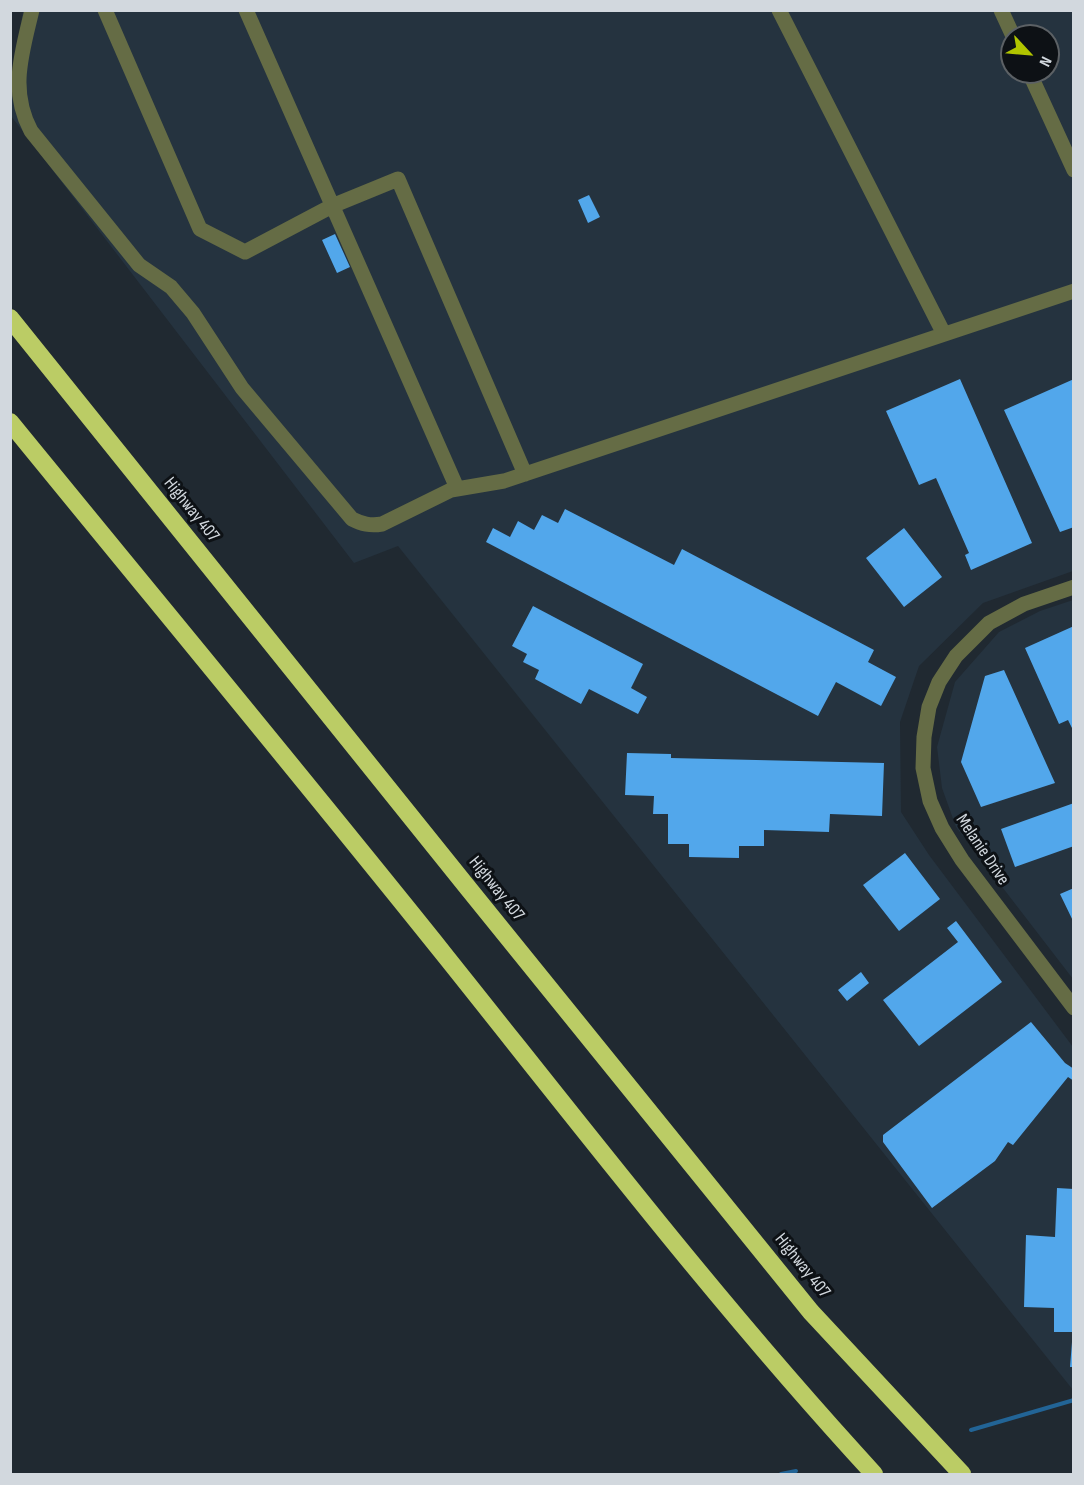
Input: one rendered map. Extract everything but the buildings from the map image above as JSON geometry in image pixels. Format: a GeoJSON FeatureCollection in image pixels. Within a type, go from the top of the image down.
{"type":"FeatureCollection","features":[{"type":"Feature","properties":{"kind":"highway","name":"Highway 407"},"geometry":{"type":"LineString","coordinates":[[10,318],[811,1312],[962,1474]]}},
{"type":"Feature","properties":{"kind":"highway"},"geometry":{"type":"LineString","coordinates":[[10,422],[399,899],[679,1249],[874,1474]]}},
{"type":"Feature","properties":{"kind":"street"},"geometry":{"type":"LineString","coordinates":[[32,10],[18,79],[23,115],[31,131],[139,265],[151,275],[166,282],[179,296],[193,313],[242,388],[352,519],[371,526],[382,524],[451,489],[504,481],[1074,291]]}},
{"type":"Feature","properties":{"kind":"street"},"geometry":{"type":"LineString","coordinates":[[105,10],[200,229],[245,252],[333,206],[398,179],[525,474]]}},
{"type":"Feature","properties":{"kind":"street"},"geometry":{"type":"LineString","coordinates":[[246,10],[457,489]]}},
{"type":"Feature","properties":{"kind":"street"},"geometry":{"type":"LineString","coordinates":[[779,10],[944,334]]}},
{"type":"Feature","properties":{"kind":"street"},"geometry":{"type":"LineString","coordinates":[[1001,10],[1007,24]]}},
{"type":"Feature","properties":{"kind":"street"},"geometry":{"type":"LineString","coordinates":[[1035,84],[1074,170]]}},
{"type":"Feature","properties":{"kind":"street","name":"Melanie Drive"},"geometry":{"type":"LineString","coordinates":[[1074,587],[1024,604],[989,623],[956,656],[939,682],[929,707],[924,737],[923,768],[930,801],[942,828],[962,860],[1074,1008]]}},
{"type":"Feature","properties":{"kind":"shaded area"},"geometry":{"type":"Polygon","coordinates":[[[23,11],[1073,11],[1073,571],[983,603],[919,666],[900,722],[901,812],[929,855],[1073,1047],[1073,1390],[398,546],[354,563],[11,116],[11,82],[23,11]]]}},
{"type":"Feature","properties":{"kind":"shaded area"},"geometry":{"type":"Polygon","coordinates":[[[1073,600],[1073,979],[956,827],[942,788],[937,747],[955,682],[999,632],[1040,611],[1073,600]]]}},
{"type":"Feature","properties":{"kind":"waterway"},"geometry":{"type":"LineString","coordinates":[[971,1430],[1074,1400]]}},
{"type":"Feature","properties":{"kind":"waterway"},"geometry":{"type":"LineString","coordinates":[[781,1474],[796,1471]]}}]}
